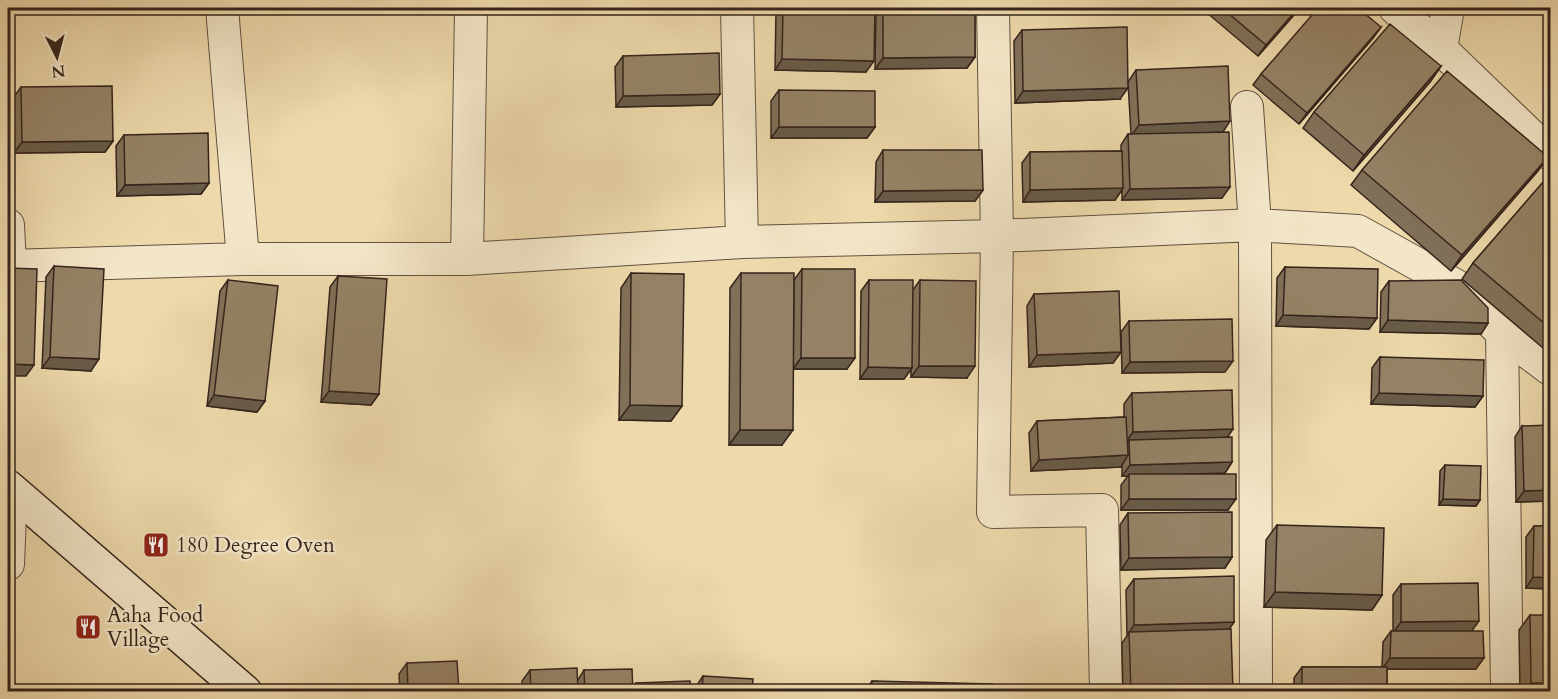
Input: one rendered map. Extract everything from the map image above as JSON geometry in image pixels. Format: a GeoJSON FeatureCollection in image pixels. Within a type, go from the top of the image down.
{"type":"FeatureCollection","features":[{"type":"Feature","properties":{"kind":"street"},"geometry":{"type":"LineString","coordinates":[[222,8],[243,259]]}},
{"type":"Feature","properties":{"kind":"street"},"geometry":{"type":"LineString","coordinates":[[467,259],[471,8]]}},
{"type":"Feature","properties":{"kind":"street"},"geometry":{"type":"LineString","coordinates":[[736,8],[742,242]]}},
{"type":"Feature","properties":{"kind":"street"},"geometry":{"type":"LineString","coordinates":[[993,8],[997,236],[993,512],[1102,510],[1106,692]]}},
{"type":"Feature","properties":{"kind":"street"},"geometry":{"type":"LineString","coordinates":[[1395,8],[1551,154]]}},
{"type":"Feature","properties":{"kind":"street"},"geometry":{"type":"LineString","coordinates":[[1441,49],[1448,8]]}},
{"type":"Feature","properties":{"kind":"street"},"geometry":{"type":"LineString","coordinates":[[1248,107],[1255,225],[1256,692]]}},
{"type":"Feature","properties":{"kind":"street"},"geometry":{"type":"LineString","coordinates":[[8,225],[9,266],[243,259],[467,259],[742,242],[997,236],[1255,225],[1358,231],[1455,285],[1502,333],[1551,369]]}},
{"type":"Feature","properties":{"kind":"street"},"geometry":{"type":"LineString","coordinates":[[1502,333],[1507,692]]}},
{"type":"Feature","properties":{"kind":"street"},"geometry":{"type":"LineString","coordinates":[[8,564],[9,489]]}},
{"type":"Feature","properties":{"kind":"street"},"geometry":{"type":"LineString","coordinates":[[9,489],[245,692]]}},
{"type":"Feature","properties":{"kind":"building"},"geometry":{"type":"Polygon","coordinates":[[[783,8],[875,8],[874,61],[782,59],[783,8]]]}},
{"type":"Feature","properties":{"kind":"building"},"geometry":{"type":"Polygon","coordinates":[[[883,8],[975,8],[975,57],[883,58],[883,8]]]}},
{"type":"Feature","properties":{"kind":"building"},"geometry":{"type":"Polygon","coordinates":[[[1222,8],[1298,8],[1266,45],[1222,8]]]}},
{"type":"Feature","properties":{"kind":"building"},"geometry":{"type":"Polygon","coordinates":[[[1318,8],[1358,8],[1381,27],[1307,113],[1261,74],[1318,8]]]}},
{"type":"Feature","properties":{"kind":"building"},"geometry":{"type":"Polygon","coordinates":[[[1390,24],[1441,66],[1364,155],[1314,112],[1390,24]]]}},
{"type":"Feature","properties":{"kind":"building"},"geometry":{"type":"Polygon","coordinates":[[[1127,27],[1128,88],[1023,91],[1022,30],[1127,27]]]}},
{"type":"Feature","properties":{"kind":"building"},"geometry":{"type":"Polygon","coordinates":[[[719,53],[720,94],[623,96],[623,56],[719,53]]]}},
{"type":"Feature","properties":{"kind":"building"},"geometry":{"type":"Polygon","coordinates":[[[1228,66],[1230,121],[1139,125],[1136,70],[1228,66]]]}},
{"type":"Feature","properties":{"kind":"building"},"geometry":{"type":"Polygon","coordinates":[[[1447,71],[1548,157],[1462,255],[1362,170],[1447,71]]]}},
{"type":"Feature","properties":{"kind":"building"},"geometry":{"type":"Polygon","coordinates":[[[112,86],[113,141],[22,142],[21,87],[112,86]]]}},
{"type":"Feature","properties":{"kind":"building"},"geometry":{"type":"Polygon","coordinates":[[[779,90],[875,91],[875,127],[779,127],[779,90]]]}},
{"type":"Feature","properties":{"kind":"building"},"geometry":{"type":"Polygon","coordinates":[[[1229,132],[1230,187],[1130,189],[1128,134],[1229,132]]]}},
{"type":"Feature","properties":{"kind":"building"},"geometry":{"type":"Polygon","coordinates":[[[208,133],[209,183],[125,185],[124,135],[208,133]]]}},
{"type":"Feature","properties":{"kind":"building"},"geometry":{"type":"Polygon","coordinates":[[[883,150],[982,150],[983,190],[883,191],[883,150]]]}},
{"type":"Feature","properties":{"kind":"building"},"geometry":{"type":"Polygon","coordinates":[[[1122,151],[1123,188],[1030,190],[1030,152],[1122,151]]]}},
{"type":"Feature","properties":{"kind":"building"},"geometry":{"type":"Polygon","coordinates":[[[1551,173],[1551,329],[1473,263],[1551,173]]]}},
{"type":"Feature","properties":{"kind":"building"},"geometry":{"type":"Polygon","coordinates":[[[54,266],[104,269],[99,359],[50,357],[54,266]]]}},
{"type":"Feature","properties":{"kind":"building"},"geometry":{"type":"Polygon","coordinates":[[[1285,267],[1378,269],[1377,318],[1283,315],[1285,267]]]}},
{"type":"Feature","properties":{"kind":"building"},"geometry":{"type":"Polygon","coordinates":[[[8,268],[37,269],[34,365],[8,364],[8,268]]]}},
{"type":"Feature","properties":{"kind":"building"},"geometry":{"type":"Polygon","coordinates":[[[802,269],[855,269],[855,358],[801,358],[802,269]]]}},
{"type":"Feature","properties":{"kind":"building"},"geometry":{"type":"Polygon","coordinates":[[[631,273],[684,274],[682,406],[630,405],[631,273]]]}},
{"type":"Feature","properties":{"kind":"building"},"geometry":{"type":"Polygon","coordinates":[[[741,273],[794,273],[793,430],[740,430],[741,273]]]}},
{"type":"Feature","properties":{"kind":"building"},"geometry":{"type":"Polygon","coordinates":[[[338,276],[387,279],[379,394],[329,391],[338,276]]]}},
{"type":"Feature","properties":{"kind":"building"},"geometry":{"type":"Polygon","coordinates":[[[228,280],[278,286],[265,401],[214,395],[228,280]]]}},
{"type":"Feature","properties":{"kind":"building"},"geometry":{"type":"Polygon","coordinates":[[[869,280],[913,280],[912,368],[868,367],[869,280]]]}},
{"type":"Feature","properties":{"kind":"building"},"geometry":{"type":"Polygon","coordinates":[[[920,280],[976,281],[975,366],[919,366],[920,280]]]}},
{"type":"Feature","properties":{"kind":"building"},"geometry":{"type":"Polygon","coordinates":[[[1461,280],[1488,308],[1488,323],[1388,320],[1389,281],[1461,280]]]}},
{"type":"Feature","properties":{"kind":"building"},"geometry":{"type":"Polygon","coordinates":[[[1119,291],[1121,352],[1037,355],[1034,294],[1119,291]]]}},
{"type":"Feature","properties":{"kind":"building"},"geometry":{"type":"Polygon","coordinates":[[[1232,319],[1233,361],[1130,362],[1129,321],[1232,319]]]}},
{"type":"Feature","properties":{"kind":"building"},"geometry":{"type":"Polygon","coordinates":[[[1380,357],[1484,360],[1483,396],[1379,393],[1380,357]]]}},
{"type":"Feature","properties":{"kind":"building"},"geometry":{"type":"Polygon","coordinates":[[[1232,390],[1233,429],[1133,432],[1132,393],[1232,390]]]}},
{"type":"Feature","properties":{"kind":"building"},"geometry":{"type":"Polygon","coordinates":[[[1126,417],[1128,455],[1039,460],[1037,421],[1126,417]]]}},
{"type":"Feature","properties":{"kind":"building"},"geometry":{"type":"Polygon","coordinates":[[[1551,425],[1551,490],[1524,491],[1522,426],[1551,425]]]}},
{"type":"Feature","properties":{"kind":"building"},"geometry":{"type":"Polygon","coordinates":[[[1232,437],[1232,462],[1130,465],[1129,440],[1232,437]]]}},
{"type":"Feature","properties":{"kind":"building"},"geometry":{"type":"Polygon","coordinates":[[[1445,465],[1481,466],[1480,500],[1443,499],[1445,465]]]}},
{"type":"Feature","properties":{"kind":"building"},"geometry":{"type":"Polygon","coordinates":[[[1129,474],[1236,474],[1236,499],[1129,499],[1129,474]]]}},
{"type":"Feature","properties":{"kind":"building"},"geometry":{"type":"Polygon","coordinates":[[[1232,512],[1232,557],[1129,558],[1128,513],[1232,512]]]}},
{"type":"Feature","properties":{"kind":"building"},"geometry":{"type":"Polygon","coordinates":[[[1277,525],[1384,528],[1382,595],[1275,592],[1277,525]]]}},
{"type":"Feature","properties":{"kind":"building"},"geometry":{"type":"Polygon","coordinates":[[[1534,526],[1551,526],[1551,578],[1533,577],[1534,526]]]}},
{"type":"Feature","properties":{"kind":"building"},"geometry":{"type":"Polygon","coordinates":[[[1234,576],[1234,622],[1134,625],[1134,579],[1234,576]]]}},
{"type":"Feature","properties":{"kind":"building"},"geometry":{"type":"Polygon","coordinates":[[[1478,583],[1479,621],[1401,622],[1401,584],[1478,583]]]}},
{"type":"Feature","properties":{"kind":"building"},"geometry":{"type":"Polygon","coordinates":[[[1530,615],[1551,615],[1551,683],[1531,683],[1530,615]]]}},
{"type":"Feature","properties":{"kind":"building"},"geometry":{"type":"Polygon","coordinates":[[[1231,629],[1233,692],[1131,692],[1129,632],[1231,629]]]}},
{"type":"Feature","properties":{"kind":"building"},"geometry":{"type":"Polygon","coordinates":[[[1391,631],[1483,631],[1484,658],[1390,658],[1391,631]]]}},
{"type":"Feature","properties":{"kind":"building"},"geometry":{"type":"Polygon","coordinates":[[[457,661],[459,692],[408,692],[407,663],[457,661]]]}},
{"type":"Feature","properties":{"kind":"building"},"geometry":{"type":"Polygon","coordinates":[[[1302,667],[1387,667],[1387,692],[1302,692],[1302,667]]]}},
{"type":"Feature","properties":{"kind":"building"},"geometry":{"type":"Polygon","coordinates":[[[577,668],[578,692],[531,692],[530,670],[577,668]]]}},
{"type":"Feature","properties":{"kind":"building"},"geometry":{"type":"Polygon","coordinates":[[[632,669],[633,692],[585,692],[584,670],[632,669]]]}},
{"type":"Feature","properties":{"kind":"building"},"geometry":{"type":"Polygon","coordinates":[[[703,676],[753,679],[752,692],[702,692],[703,676]]]}},
{"type":"Feature","properties":{"kind":"building"},"geometry":{"type":"Polygon","coordinates":[[[690,681],[691,692],[636,692],[636,683],[690,681]]]}},
{"type":"Feature","properties":{"kind":"building"},"geometry":{"type":"Polygon","coordinates":[[[872,681],[993,684],[993,692],[872,692],[872,681]]]}},
{"type":"Feature","properties":{"kind":"place","name":"180 Degree Oven"},"geometry":{"type":"Point","coordinates":[156,545]}},
{"type":"Feature","properties":{"kind":"place","name":"Aaha Food Village"},"geometry":{"type":"Point","coordinates":[88,627]}}]}
